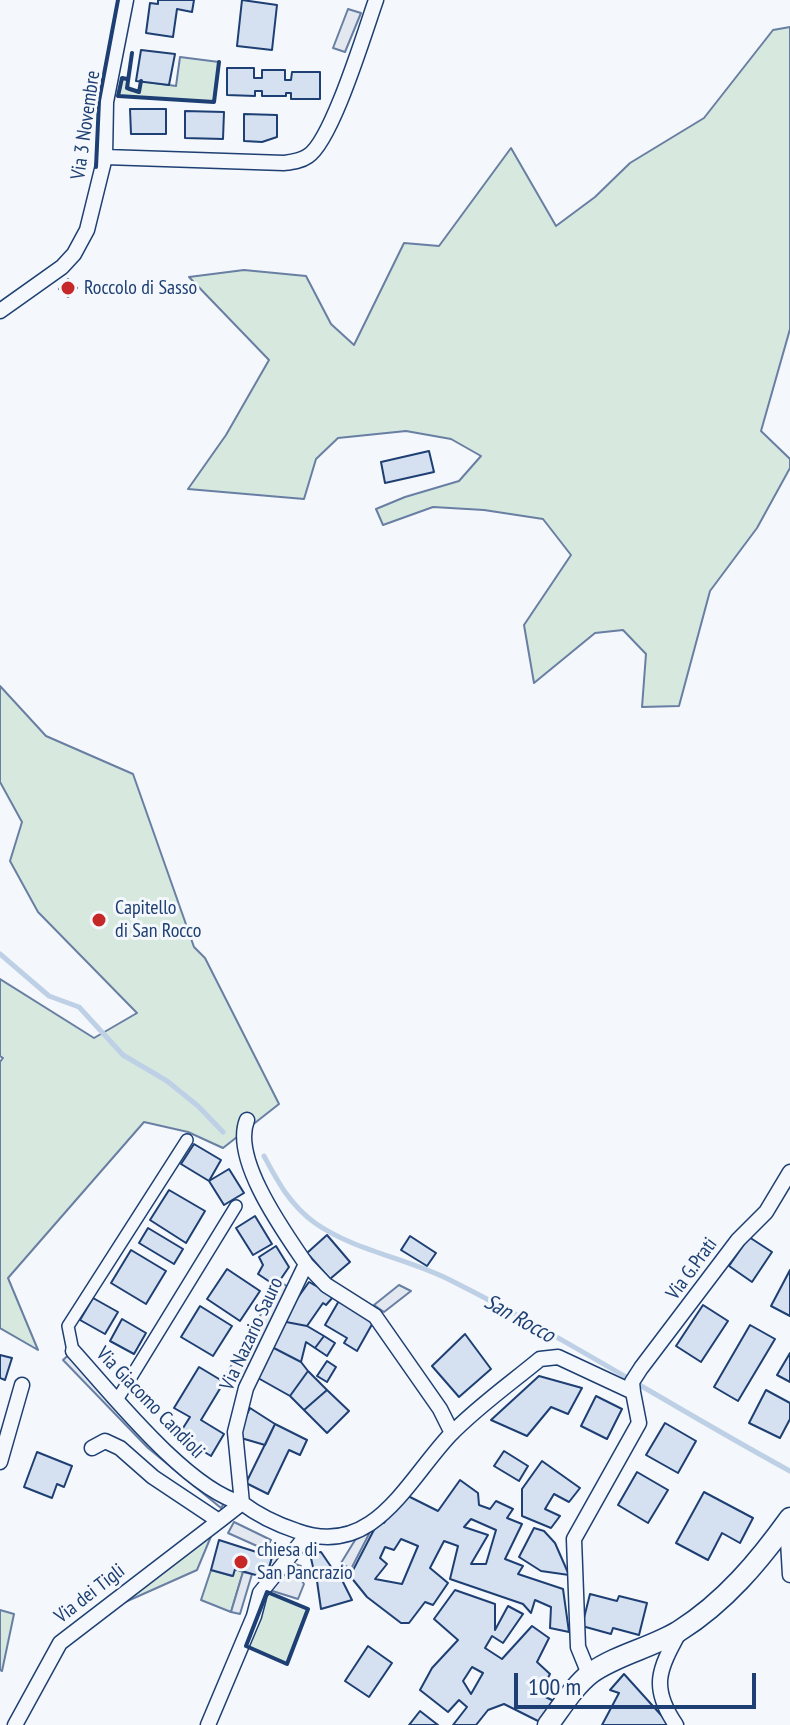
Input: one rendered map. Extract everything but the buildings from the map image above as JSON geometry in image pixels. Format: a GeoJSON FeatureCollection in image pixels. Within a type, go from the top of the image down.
{"type":"FeatureCollection","features":[{"type":"Feature","properties":{"kind":"main road"},"geometry":{"type":"LineString","coordinates":[[548,1725],[589,1674],[681,1630],[707,1611],[749,1572],[788,1520]]}},
{"type":"Feature","properties":{"kind":"street","name":"Via 3 Novembre"},"geometry":{"type":"LineString","coordinates":[[0,311],[62,267],[82,241],[93,211],[105,157],[106,102],[126,0]]}},
{"type":"Feature","properties":{"kind":"street"},"geometry":{"type":"LineString","coordinates":[[105,157],[284,163],[309,156],[329,127],[376,0]]}},
{"type":"Feature","properties":{"kind":"street"},"geometry":{"type":"LineString","coordinates":[[247,1120],[244,1126],[245,1148],[250,1169],[306,1264]]}},
{"type":"Feature","properties":{"kind":"street"},"geometry":{"type":"LineString","coordinates":[[73,1351],[68,1326],[187,1140]]}},
{"type":"Feature","properties":{"kind":"street","name":"Via G.Prati"},"geometry":{"type":"LineString","coordinates":[[632,1387],[641,1368],[738,1240],[766,1212],[790,1172]]}},
{"type":"Feature","properties":{"kind":"street"},"geometry":{"type":"LineString","coordinates":[[117,1400],[236,1206]]}},
{"type":"Feature","properties":{"kind":"street","name":"Via Nazario Sauro"},"geometry":{"type":"LineString","coordinates":[[242,1503],[235,1432],[246,1388],[306,1264],[326,1285],[375,1316],[440,1409],[452,1433]]}},
{"type":"Feature","properties":{"kind":"street","name":"Via Giacomo Candioli"},"geometry":{"type":"LineString","coordinates":[[73,1351],[117,1400],[195,1477],[220,1495],[242,1503]]}},
{"type":"Feature","properties":{"kind":"street"},"geometry":{"type":"LineString","coordinates":[[92,1448],[105,1441],[120,1448],[153,1477],[219,1521],[242,1503],[260,1516],[307,1535],[342,1538],[368,1526],[395,1501],[452,1433],[540,1359],[558,1357],[632,1387],[639,1423],[574,1539],[578,1647],[589,1674]]}},
{"type":"Feature","properties":{"kind":"street"},"geometry":{"type":"LineString","coordinates":[[0,1462],[22,1385]]}},
{"type":"Feature","properties":{"kind":"street"},"geometry":{"type":"LineString","coordinates":[[788,1520],[790,1575]]}},
{"type":"Feature","properties":{"kind":"street","name":"Via dei Tigli"},"geometry":{"type":"LineString","coordinates":[[15,1725],[60,1643],[219,1521]]}},
{"type":"Feature","properties":{"kind":"street"},"geometry":{"type":"LineString","coordinates":[[208,1725],[254,1616],[260,1593],[307,1535]]}},
{"type":"Feature","properties":{"kind":"street"},"geometry":{"type":"LineString","coordinates":[[676,1725],[658,1685],[660,1667],[681,1630]]}},
{"type":"Feature","properties":{"kind":"shaded area"},"geometry":{"type":"Polygon","coordinates":[[[348,9],[361,13],[345,52],[333,48],[348,9]]]}},
{"type":"Feature","properties":{"kind":"shaded area"},"geometry":{"type":"Polygon","coordinates":[[[790,27],[790,329],[761,431],[790,459],[790,468],[757,528],[710,591],[679,706],[642,707],[646,654],[623,630],[595,633],[534,683],[524,625],[571,555],[543,519],[484,510],[433,507],[383,525],[376,509],[459,481],[481,456],[451,439],[406,431],[338,438],[316,459],[304,499],[188,489],[226,435],[269,360],[189,277],[244,270],[306,276],[331,324],[354,345],[404,243],[439,246],[511,148],[556,226],[595,197],[630,163],[704,118],[773,30],[790,27]]]}},
{"type":"Feature","properties":{"kind":"shaded area"},"geometry":{"type":"Polygon","coordinates":[[[180,57],[219,62],[214,102],[118,96],[122,78],[127,79],[129,90],[139,92],[141,81],[176,86],[180,57]]]}},
{"type":"Feature","properties":{"kind":"shaded area"},"geometry":{"type":"Polygon","coordinates":[[[0,686],[46,736],[133,774],[194,947],[205,958],[279,1104],[223,1148],[188,1132],[144,1122],[8,1278],[38,1350],[0,1328],[0,1062],[3,1058],[0,1056],[0,979],[94,1038],[137,1013],[38,912],[10,861],[22,822],[0,782],[0,686]]]}},
{"type":"Feature","properties":{"kind":"shaded area"},"geometry":{"type":"Polygon","coordinates":[[[280,1281],[293,1291],[246,1388],[227,1373],[280,1281]]]}},
{"type":"Feature","properties":{"kind":"shaded area"},"geometry":{"type":"Polygon","coordinates":[[[399,1285],[411,1291],[384,1312],[374,1305],[399,1285]]]}},
{"type":"Feature","properties":{"kind":"shaded area"},"geometry":{"type":"Polygon","coordinates":[[[73,1351],[158,1444],[227,1499],[221,1508],[148,1448],[63,1360],[73,1351]]]}},
{"type":"Feature","properties":{"kind":"shaded area"},"geometry":{"type":"Polygon","coordinates":[[[234,1522],[271,1540],[266,1550],[228,1533],[234,1522]]]}},
{"type":"Feature","properties":{"kind":"shaded area"},"geometry":{"type":"Polygon","coordinates":[[[360,1532],[369,1534],[351,1569],[341,1563],[360,1532]]]}},
{"type":"Feature","properties":{"kind":"shaded area"},"geometry":{"type":"Polygon","coordinates":[[[212,1534],[197,1570],[114,1607],[212,1534]]]}},
{"type":"Feature","properties":{"kind":"shaded area"},"geometry":{"type":"Polygon","coordinates":[[[272,1557],[301,1566],[298,1575],[304,1584],[298,1599],[263,1588],[272,1557]]]}},
{"type":"Feature","properties":{"kind":"shaded area"},"geometry":{"type":"Polygon","coordinates":[[[235,1569],[243,1572],[231,1612],[201,1600],[211,1570],[232,1576],[235,1569]]]}},
{"type":"Feature","properties":{"kind":"shaded area"},"geometry":{"type":"Polygon","coordinates":[[[243,1572],[252,1574],[240,1614],[231,1612],[243,1572]]]}},
{"type":"Feature","properties":{"kind":"shaded area"},"geometry":{"type":"Polygon","coordinates":[[[267,1592],[308,1609],[287,1664],[246,1646],[267,1592]]]}},
{"type":"Feature","properties":{"kind":"shaded area"},"geometry":{"type":"Polygon","coordinates":[[[0,1610],[14,1614],[2,1671],[0,1670],[0,1610]]]}},
{"type":"Feature","properties":{"kind":"waterway","name":"San Rocco"},"geometry":{"type":"LineString","coordinates":[[0,954],[49,996],[79,1007],[123,1055],[167,1081],[223,1132]]}},
{"type":"Feature","properties":{"kind":"waterway","name":"San Rocco"},"geometry":{"type":"LineString","coordinates":[[264,1156],[292,1201],[306,1216],[331,1233],[433,1272],[493,1302],[790,1471]]}},
{"type":"Feature","properties":{"kind":"wall"},"geometry":{"type":"LineString","coordinates":[[96,167],[99,101],[118,0]]}},
{"type":"Feature","properties":{"kind":"wall"},"geometry":{"type":"LineString","coordinates":[[132,53],[127,88],[139,92],[141,81]]}},
{"type":"Feature","properties":{"kind":"wall"},"geometry":{"type":"LineString","coordinates":[[127,79],[122,78],[118,96],[214,102],[219,62]]}},
{"type":"Feature","properties":{"kind":"wall"},"geometry":{"type":"LineString","coordinates":[[267,1592],[308,1609],[287,1664],[246,1646],[267,1592]]}},
{"type":"Feature","properties":{"kind":"place","name":"Roccolo di Sasso"},"geometry":{"type":"Point","coordinates":[68,288]}},
{"type":"Feature","properties":{"kind":"place","name":"Capitello di San Rocco"},"geometry":{"type":"Point","coordinates":[99,920]}},
{"type":"Feature","properties":{"kind":"place","name":"chiesa di San Pancrazio"},"geometry":{"type":"Point","coordinates":[241,1562]}}]}
